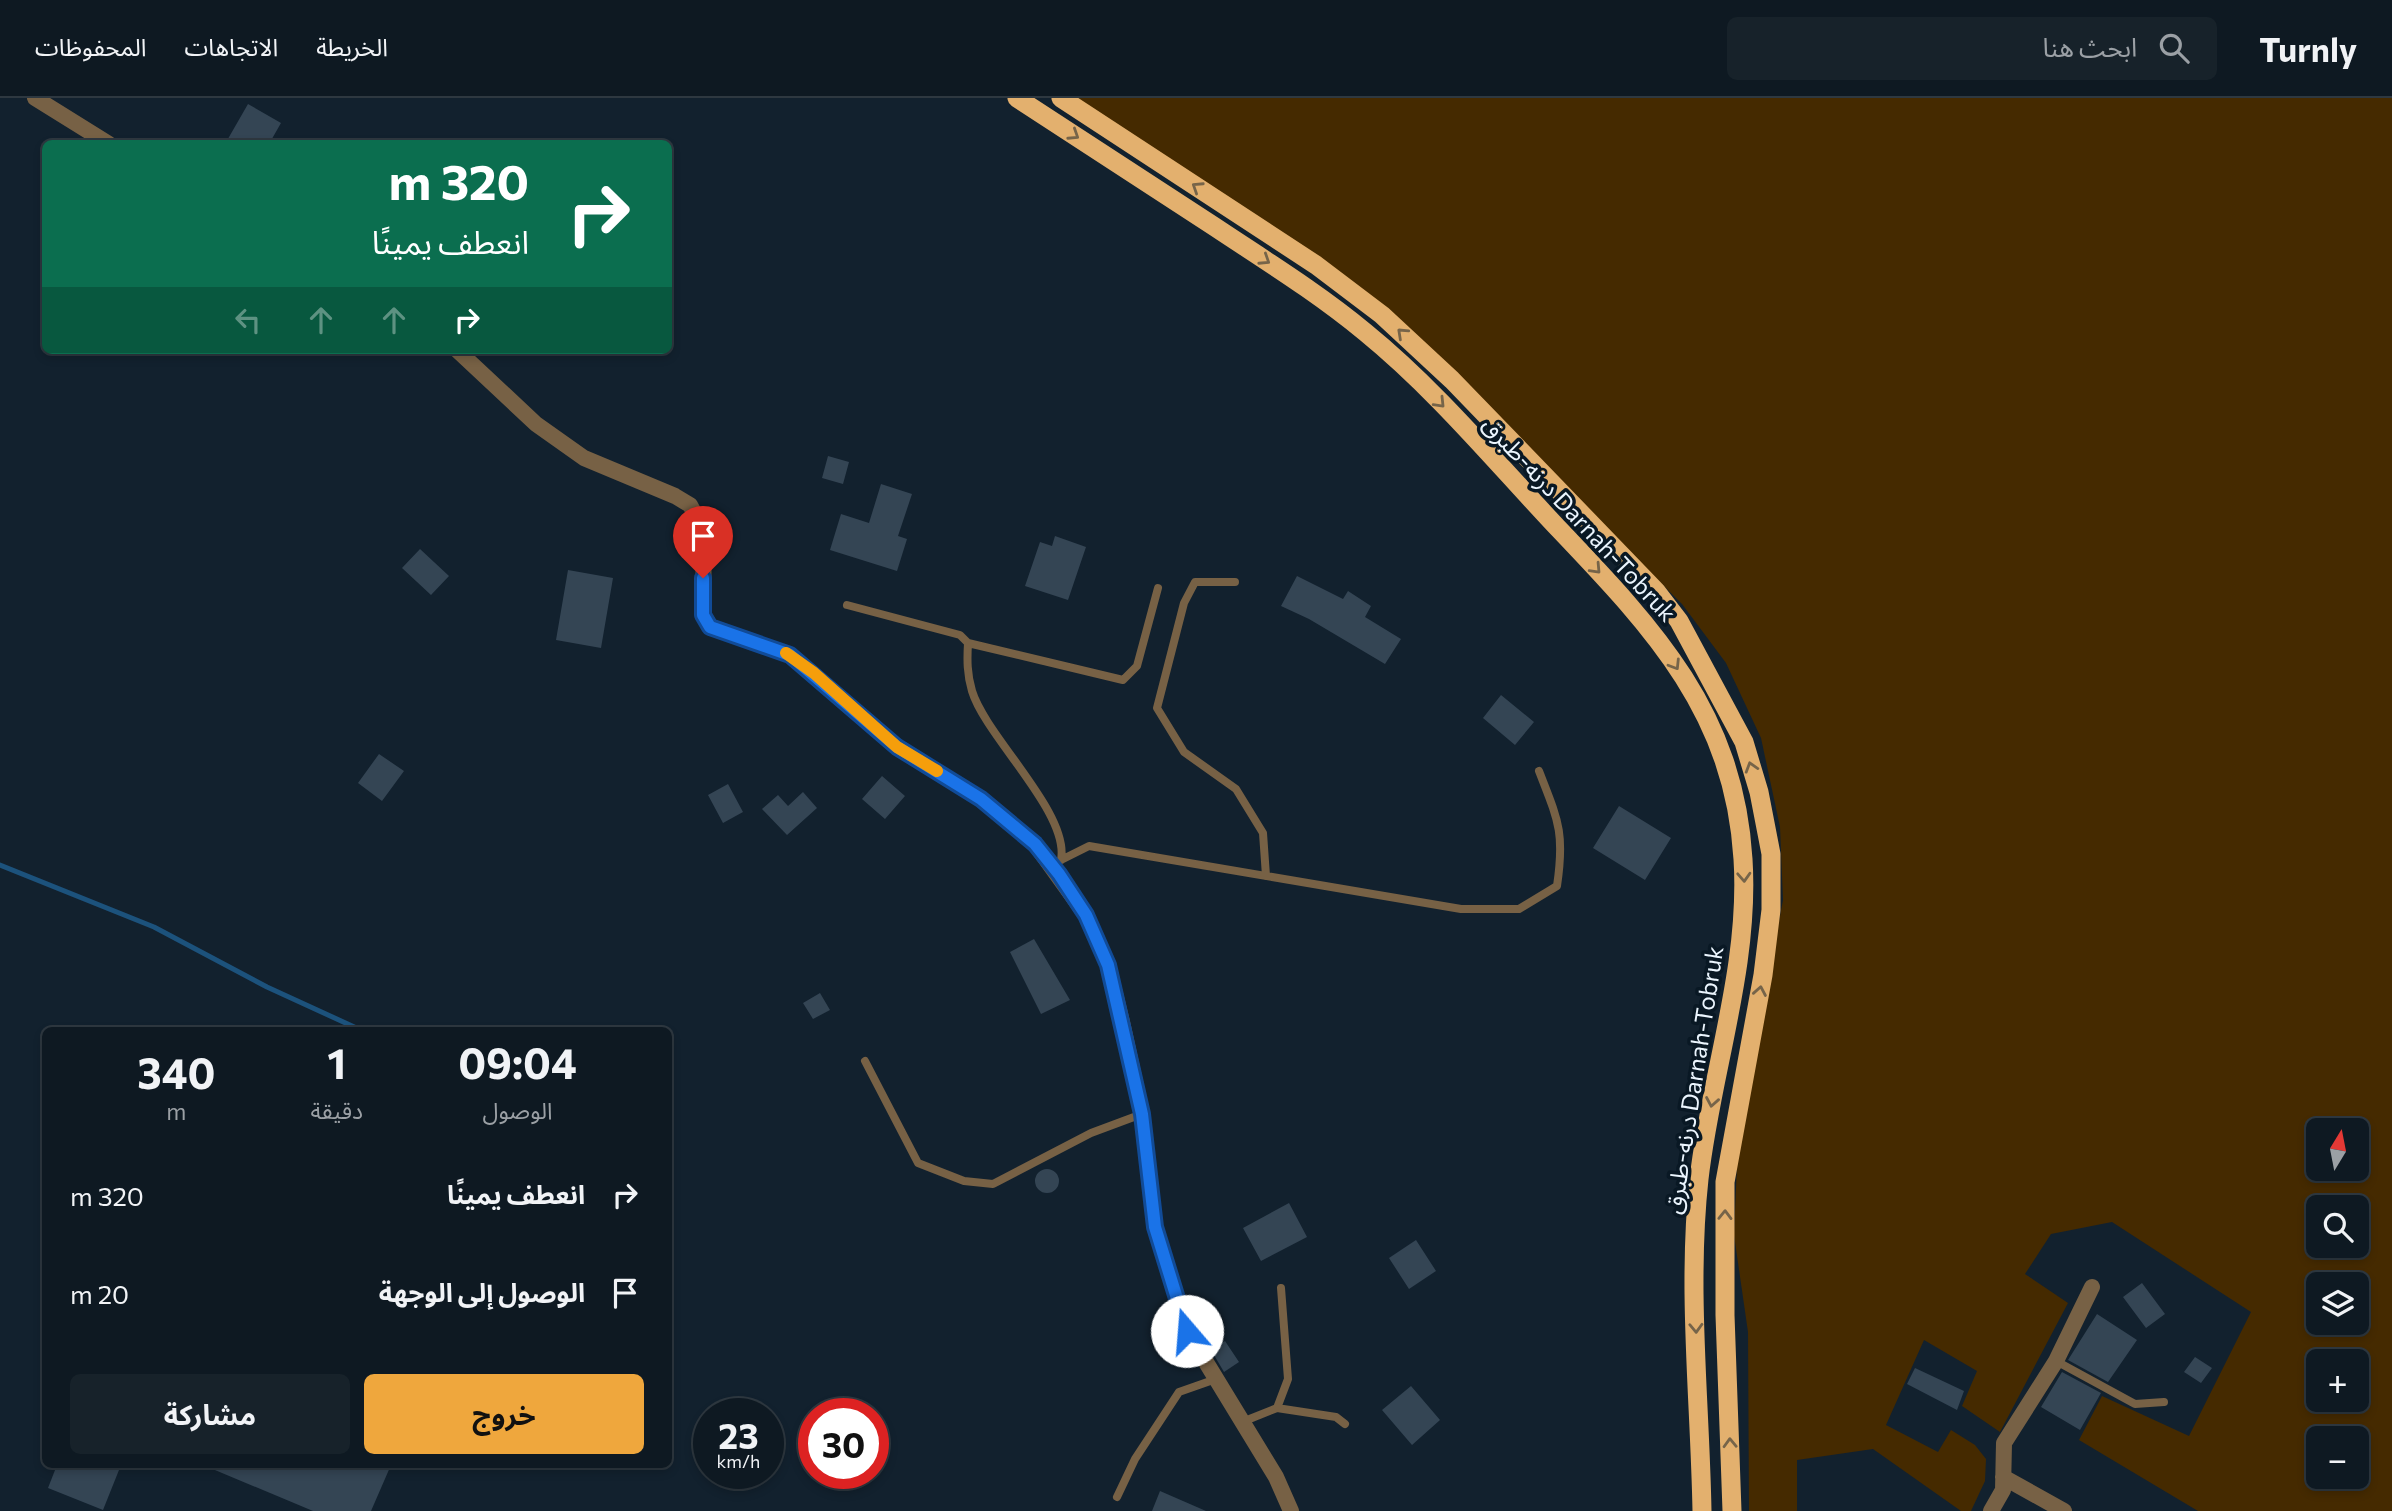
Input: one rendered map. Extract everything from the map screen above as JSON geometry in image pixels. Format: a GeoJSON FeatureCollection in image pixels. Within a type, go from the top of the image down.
{"type":"FeatureCollection","features":[{"type":"Feature","properties":{"kind":"highway","name":"درنه-طبرق Darnah-Tobruk"},"geometry":{"type":"LineString","coordinates":[[1017,98],[1302,284],[1367,333],[1435,397],[1635,610],[1669,655],[1721,746],[1734,791],[1743,854],[1745,905],[1700,1172],[1693,1237],[1702,1511]]}},
{"type":"Feature","properties":{"kind":"highway","name":"درنه-طبرق Darnah-Tobruk"},"geometry":{"type":"LineString","coordinates":[[1061,98],[1316,265],[1382,315],[1422,352],[1656,591],[1679,621],[1744,742],[1759,792],[1771,854],[1771,910],[1763,975],[1726,1182],[1725,1290],[1732,1511]]}},
{"type":"Feature","properties":{"kind":"street"},"geometry":{"type":"LineString","coordinates":[[35,98],[103,140]]}},
{"type":"Feature","properties":{"kind":"street"},"geometry":{"type":"LineString","coordinates":[[461,354],[536,424],[584,458],[675,496],[690,505],[704,531],[703,615],[710,627],[790,655],[897,747],[981,799],[1060,867],[1086,915],[1108,965],[1142,1114],[1155,1227],[1187,1331],[1276,1477],[1291,1511]]}},
{"type":"Feature","properties":{"kind":"street"},"geometry":{"type":"LineString","coordinates":[[1992,1511],[2003,1490],[2004,1443],[2056,1361],[2092,1287]]}},
{"type":"Feature","properties":{"kind":"street"},"geometry":{"type":"LineString","coordinates":[[2003,1477],[2064,1511]]}},
{"type":"Feature","properties":{"kind":"lane"},"geometry":{"type":"LineString","coordinates":[[1235,582],[1195,582],[1184,603],[1157,708],[1184,752],[1236,789],[1263,833],[1266,876]]}},
{"type":"Feature","properties":{"kind":"lane"},"geometry":{"type":"LineString","coordinates":[[847,605],[960,635],[968,643],[1123,680],[1138,666],[1158,588]]}},
{"type":"Feature","properties":{"kind":"lane"},"geometry":{"type":"LineString","coordinates":[[968,643],[966,668],[973,694],[1043,804],[1064,846],[1060,867]]}},
{"type":"Feature","properties":{"kind":"lane"},"geometry":{"type":"LineString","coordinates":[[1060,867],[1089,846],[1461,909],[1519,909],[1557,886],[1563,848],[1558,817],[1539,771]]}},
{"type":"Feature","properties":{"kind":"lane"},"geometry":{"type":"LineString","coordinates":[[865,1061],[918,1163],[964,1181],[993,1184],[1091,1133],[1142,1114]]}},
{"type":"Feature","properties":{"kind":"lane"},"geometry":{"type":"LineString","coordinates":[[1277,1408],[1287,1379],[1281,1288]]}},
{"type":"Feature","properties":{"kind":"lane"},"geometry":{"type":"LineString","coordinates":[[2056,1361],[2135,1404],[2164,1402]]}},
{"type":"Feature","properties":{"kind":"lane"},"geometry":{"type":"LineString","coordinates":[[1117,1497],[1135,1459],[1179,1392],[1216,1379]]}},
{"type":"Feature","properties":{"kind":"lane"},"geometry":{"type":"LineString","coordinates":[[1242,1422],[1277,1408],[1336,1417],[1345,1424]]}},
{"type":"Feature","properties":{"kind":"shaded area"},"geometry":{"type":"Polygon","coordinates":[[[1074,98],[2392,98],[2392,1511],[2198,1511],[2079,1440],[2102,1396],[2189,1436],[2251,1312],[2112,1222],[2051,1234],[2025,1274],[2068,1303],[2000,1432],[1962,1406],[1977,1371],[1924,1340],[1886,1425],[1938,1452],[1951,1430],[1975,1445],[1986,1459],[1985,1481],[1971,1511],[1961,1511],[1873,1449],[1797,1460],[1797,1511],[1749,1511],[1748,1332],[1734,1235],[1738,1141],[1783,900],[1780,827],[1761,738],[1726,663],[1682,604],[1446,369],[1074,98]]]}},
{"type":"Feature","properties":{"kind":"building"},"geometry":{"type":"Polygon","coordinates":[[[248,104],[281,123],[271,140],[227,140],[248,104]]]}},
{"type":"Feature","properties":{"kind":"building"},"geometry":{"type":"Polygon","coordinates":[[[828,456],[849,462],[843,484],[822,478],[828,456]]]}},
{"type":"Feature","properties":{"kind":"building"},"geometry":{"type":"Polygon","coordinates":[[[881,484],[912,494],[898,536],[907,539],[897,571],[830,550],[841,514],[869,523],[881,484]]]}},
{"type":"Feature","properties":{"kind":"building"},"geometry":{"type":"Polygon","coordinates":[[[1055,536],[1086,547],[1068,600],[1025,586],[1040,542],[1052,546],[1055,536]]]}},
{"type":"Feature","properties":{"kind":"building"},"geometry":{"type":"Polygon","coordinates":[[[420,549],[449,576],[431,595],[402,568],[420,549]]]}},
{"type":"Feature","properties":{"kind":"building"},"geometry":{"type":"Polygon","coordinates":[[[568,570],[613,578],[601,648],[556,640],[568,570]]]}},
{"type":"Feature","properties":{"kind":"building"},"geometry":{"type":"Polygon","coordinates":[[[1297,576],[1343,599],[1348,591],[1371,606],[1365,617],[1401,639],[1385,664],[1309,619],[1281,606],[1297,576]]]}},
{"type":"Feature","properties":{"kind":"building"},"geometry":{"type":"Polygon","coordinates":[[[1501,695],[1534,722],[1515,745],[1483,718],[1501,695]]]}},
{"type":"Feature","properties":{"kind":"building"},"geometry":{"type":"Polygon","coordinates":[[[379,754],[404,771],[382,801],[358,783],[379,754]]]}},
{"type":"Feature","properties":{"kind":"building"},"geometry":{"type":"Polygon","coordinates":[[[882,776],[905,796],[885,819],[862,799],[882,776]]]}},
{"type":"Feature","properties":{"kind":"building"},"geometry":{"type":"Polygon","coordinates":[[[728,784],[743,812],[723,823],[708,795],[728,784]]]}},
{"type":"Feature","properties":{"kind":"building"},"geometry":{"type":"Polygon","coordinates":[[[803,792],[817,808],[787,835],[762,809],[778,795],[788,806],[803,792]]]}},
{"type":"Feature","properties":{"kind":"building"},"geometry":{"type":"Polygon","coordinates":[[[1619,806],[1671,838],[1645,880],[1593,848],[1619,806]]]}},
{"type":"Feature","properties":{"kind":"building"},"geometry":{"type":"Polygon","coordinates":[[[1034,939],[1070,1000],[1041,1014],[1010,952],[1034,939]]]}},
{"type":"Feature","properties":{"kind":"building"},"geometry":{"type":"Polygon","coordinates":[[[820,993],[830,1010],[813,1019],[803,1003],[820,993]]]}},
{"type":"Feature","properties":{"kind":"building"},"geometry":{"type":"Polygon","coordinates":[[[1047,1169],[1055,1173],[1059,1181],[1055,1189],[1047,1193],[1039,1189],[1035,1181],[1039,1173],[1047,1169]]]}},
{"type":"Feature","properties":{"kind":"building"},"geometry":{"type":"Polygon","coordinates":[[[1289,1203],[1307,1237],[1261,1261],[1243,1228],[1289,1203]]]}},
{"type":"Feature","properties":{"kind":"building"},"geometry":{"type":"Polygon","coordinates":[[[1416,1240],[1436,1271],[1409,1289],[1389,1258],[1416,1240]]]}},
{"type":"Feature","properties":{"kind":"building"},"geometry":{"type":"Polygon","coordinates":[[[2142,1283],[2165,1314],[2146,1328],[2123,1297],[2142,1283]]]}},
{"type":"Feature","properties":{"kind":"building"},"geometry":{"type":"Polygon","coordinates":[[[2097,1314],[2137,1340],[2108,1382],[2068,1360],[2097,1314]]]}},
{"type":"Feature","properties":{"kind":"building"},"geometry":{"type":"Polygon","coordinates":[[[1225,1341],[1239,1362],[1224,1372],[1211,1350],[1225,1341]]]}},
{"type":"Feature","properties":{"kind":"building"},"geometry":{"type":"Polygon","coordinates":[[[2195,1357],[2212,1368],[2201,1383],[2184,1372],[2195,1357]]]}},
{"type":"Feature","properties":{"kind":"building"},"geometry":{"type":"Polygon","coordinates":[[[1915,1368],[1964,1391],[1957,1410],[1907,1384],[1915,1368]]]}},
{"type":"Feature","properties":{"kind":"building"},"geometry":{"type":"Polygon","coordinates":[[[2062,1372],[2101,1393],[2080,1430],[2041,1407],[2062,1372]]]}},
{"type":"Feature","properties":{"kind":"building"},"geometry":{"type":"Polygon","coordinates":[[[1411,1386],[1440,1420],[1412,1445],[1382,1410],[1411,1386]]]}},
{"type":"Feature","properties":{"kind":"building"},"geometry":{"type":"Polygon","coordinates":[[[56,1468],[120,1468],[103,1510],[48,1488],[56,1468]]]}},
{"type":"Feature","properties":{"kind":"building"},"geometry":{"type":"Polygon","coordinates":[[[210,1468],[390,1468],[371,1511],[313,1511],[210,1468]]]}},
{"type":"Feature","properties":{"kind":"building"},"geometry":{"type":"Polygon","coordinates":[[[1160,1491],[1206,1511],[1152,1511],[1160,1491]]]}},
{"type":"Feature","properties":{"kind":"waterway"},"geometry":{"type":"LineString","coordinates":[[0,865],[154,927],[267,987],[354,1027]]}},
{"type":"Feature","properties":{"kind":"slow traffic"},"geometry":{"type":"LineString","coordinates":[[786,653],[814,673],[897,747],[937,771]]}},
{"type":"Feature","properties":{"kind":"route"},"geometry":{"type":"LineString","coordinates":[[703,578],[703,615],[710,627],[790,655],[897,747],[981,799],[1035,844],[1086,915],[1108,965],[1122,1022],[1142,1114],[1155,1227],[1187,1331]]}}]}
